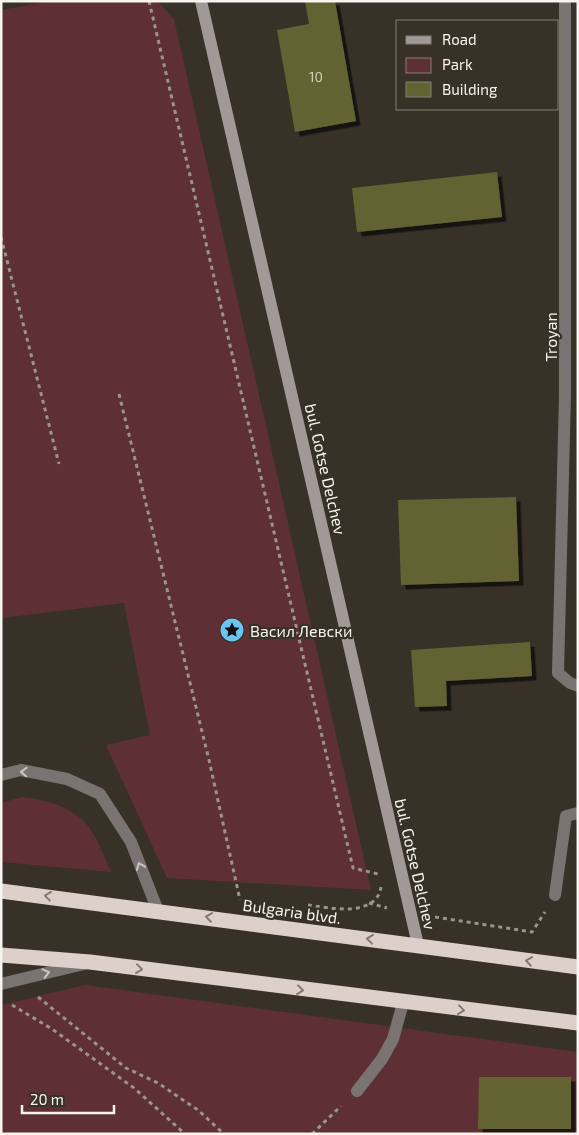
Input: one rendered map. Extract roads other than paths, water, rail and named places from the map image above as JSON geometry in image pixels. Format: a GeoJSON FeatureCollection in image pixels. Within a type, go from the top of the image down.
{"type":"FeatureCollection","features":[{"type":"Feature","properties":{"kind":"highway","name":"Bulgaria blvd."},"geometry":{"type":"LineString","coordinates":[[1,890],[578,967]]}},
{"type":"Feature","properties":{"kind":"highway"},"geometry":{"type":"LineString","coordinates":[[1,955],[90,962],[403,1003],[578,1023]]}},
{"type":"Feature","properties":{"kind":"main road","name":"bul. Gotse Delchev"},"geometry":{"type":"LineString","coordinates":[[201,1],[418,945]]}},
{"type":"Feature","properties":{"kind":"street","name":"Troyan"},"geometry":{"type":"LineString","coordinates":[[565,1],[572,149],[572,397],[558,673],[570,683],[578,686]]}},
{"type":"Feature","properties":{"kind":"street"},"geometry":{"type":"LineString","coordinates":[[1,776],[21,770],[67,778],[100,794],[131,842],[158,911]]}},
{"type":"Feature","properties":{"kind":"street"},"geometry":{"type":"LineString","coordinates":[[555,895],[566,816],[578,813]]}},
{"type":"Feature","properties":{"kind":"street"},"geometry":{"type":"LineString","coordinates":[[1,984],[90,962]]}},
{"type":"Feature","properties":{"kind":"street"},"geometry":{"type":"LineString","coordinates":[[357,1091],[382,1060],[393,1040],[403,1003]]}},
{"type":"Feature","properties":{"kind":"place","name":"Васил Левски"},"geometry":{"type":"Point","coordinates":[232,630]}}]}
